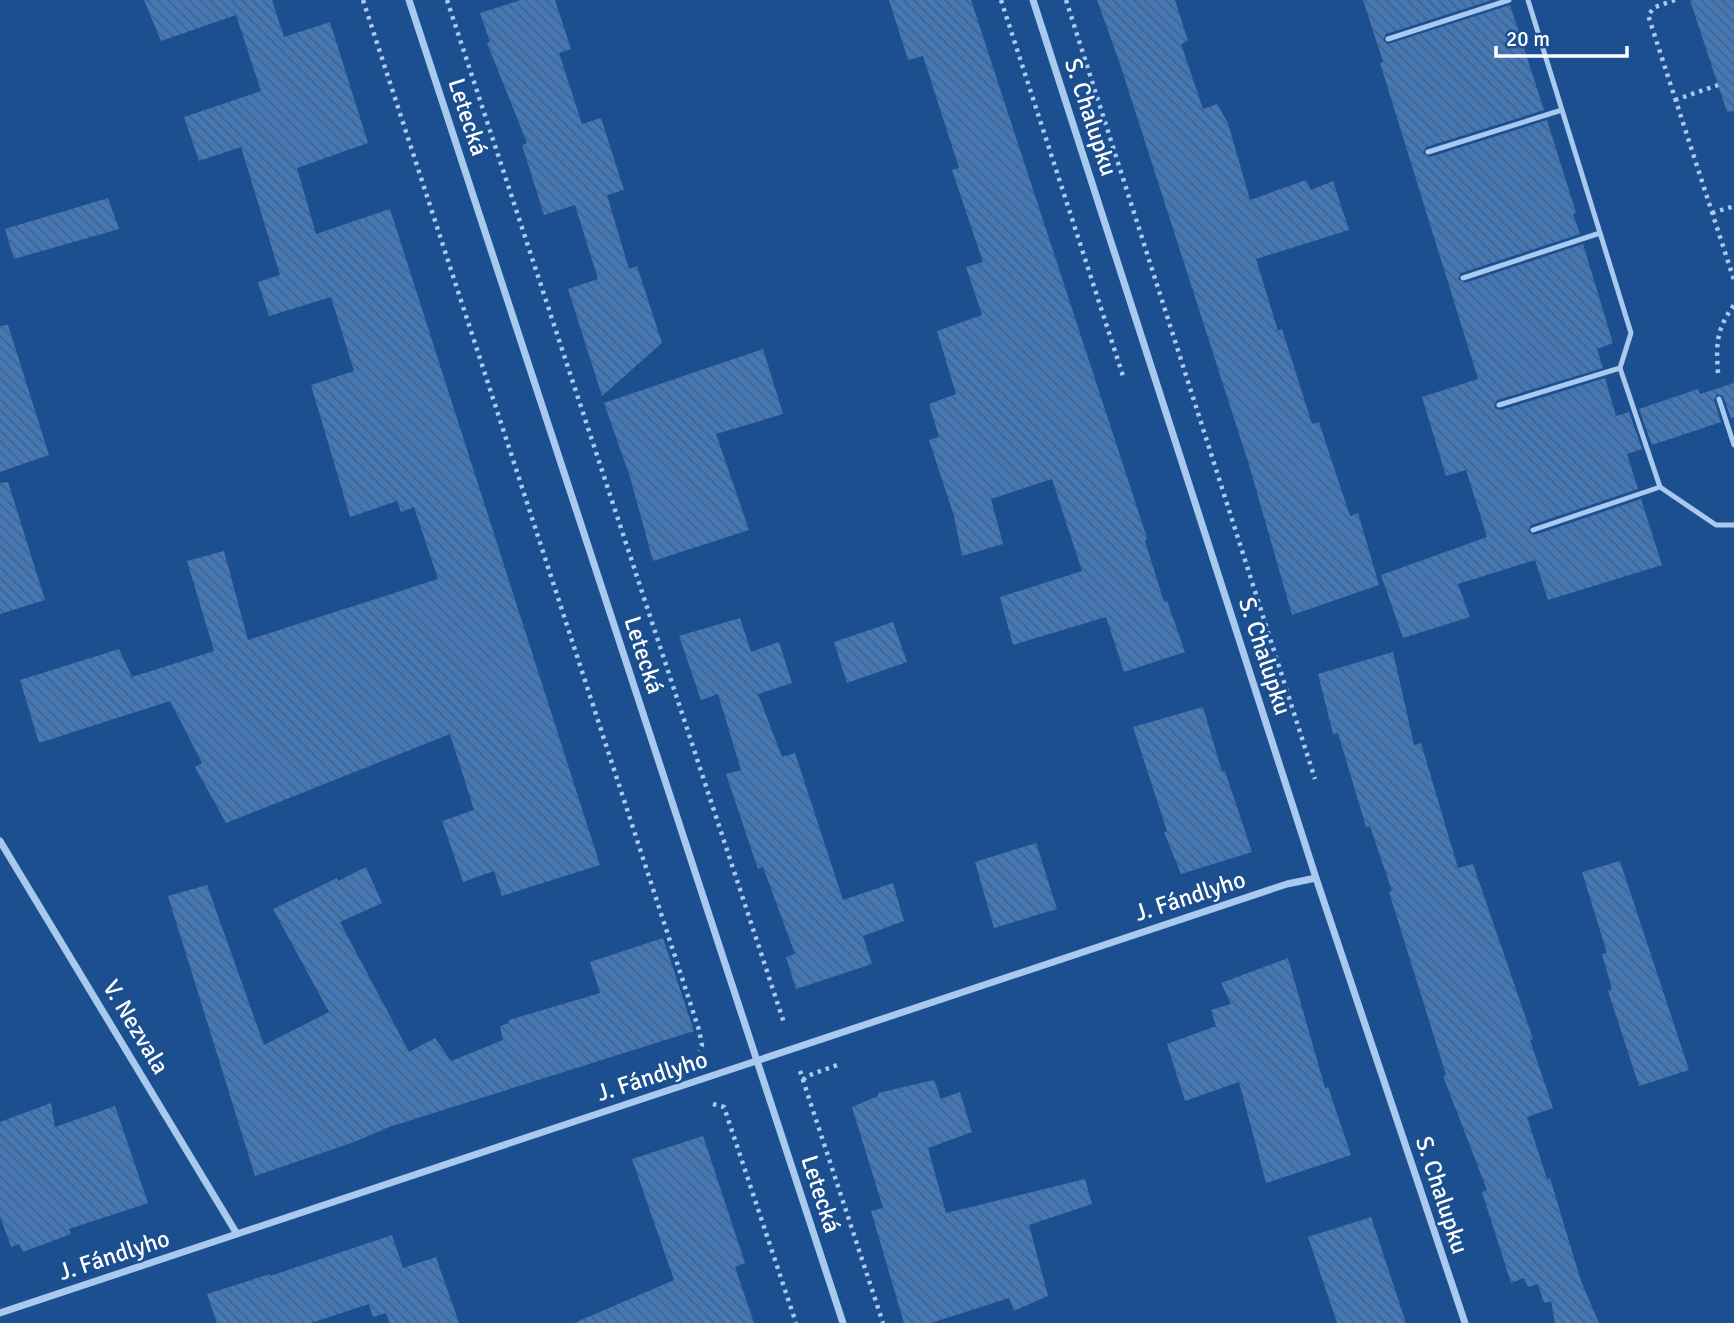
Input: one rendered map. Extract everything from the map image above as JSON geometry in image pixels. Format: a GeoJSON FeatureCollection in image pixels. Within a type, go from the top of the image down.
{"type":"FeatureCollection","features":[{"type":"Feature","properties":{"kind":"street","name":"Letecká"},"geometry":{"type":"LineString","coordinates":[[409,0],[843,1323]]}},
{"type":"Feature","properties":{"kind":"street","name":"S. Chalupku"},"geometry":{"type":"LineString","coordinates":[[1032,0],[1317,878],[1465,1323]]}},
{"type":"Feature","properties":{"kind":"street","name":"V. Nezvala"},"geometry":{"type":"LineString","coordinates":[[0,841],[237,1234]]}},
{"type":"Feature","properties":{"kind":"street","name":"J. Fándlyho"},"geometry":{"type":"LineString","coordinates":[[0,1313],[1287,884],[1317,878]]}},
{"type":"Feature","properties":{"kind":"lane"},"geometry":{"type":"LineString","coordinates":[[1388,39],[1509,0]]}},
{"type":"Feature","properties":{"kind":"lane"},"geometry":{"type":"LineString","coordinates":[[1528,0],[1631,333],[1620,368],[1660,486],[1716,525],[1734,525]]}},
{"type":"Feature","properties":{"kind":"lane"},"geometry":{"type":"LineString","coordinates":[[1428,152],[1562,110]]}},
{"type":"Feature","properties":{"kind":"lane"},"geometry":{"type":"LineString","coordinates":[[1463,278],[1600,233]]}},
{"type":"Feature","properties":{"kind":"lane"},"geometry":{"type":"LineString","coordinates":[[1499,405],[1620,368]]}},
{"type":"Feature","properties":{"kind":"lane"},"geometry":{"type":"LineString","coordinates":[[1719,399],[1734,445]]}},
{"type":"Feature","properties":{"kind":"lane"},"geometry":{"type":"LineString","coordinates":[[1533,530],[1660,486]]}},
{"type":"Feature","properties":{"kind":"path"},"geometry":{"type":"LineString","coordinates":[[363,0],[699,1030],[702,1045],[697,1056]]}},
{"type":"Feature","properties":{"kind":"path"},"geometry":{"type":"LineString","coordinates":[[447,0],[883,1323]]}},
{"type":"Feature","properties":{"kind":"path"},"geometry":{"type":"LineString","coordinates":[[1001,0],[1125,382]]}},
{"type":"Feature","properties":{"kind":"path"},"geometry":{"type":"LineString","coordinates":[[1675,0],[1656,6],[1648,15],[1734,280]]}},
{"type":"Feature","properties":{"kind":"path"},"geometry":{"type":"LineString","coordinates":[[1675,100],[1718,85]]}},
{"type":"Feature","properties":{"kind":"path"},"geometry":{"type":"LineString","coordinates":[[1712,213],[1734,206]]}},
{"type":"Feature","properties":{"kind":"path"},"geometry":{"type":"LineString","coordinates":[[1719,399],[1716,342],[1723,321],[1734,305]]}},
{"type":"Feature","properties":{"kind":"path"},"geometry":{"type":"LineString","coordinates":[[709,1103],[724,1107],[796,1323]]}},
{"type":"Feature","properties":{"kind":"building"},"geometry":{"type":"Polygon","coordinates":[[[144,0],[272,0],[284,37],[330,22],[368,143],[297,168],[316,234],[390,209],[600,865],[502,896],[494,871],[463,882],[442,821],[474,810],[450,734],[226,823],[195,767],[202,763],[170,701],[39,743],[20,680],[119,649],[132,677],[214,651],[187,561],[224,551],[248,640],[438,579],[414,507],[401,512],[397,501],[350,517],[311,385],[354,371],[331,297],[269,316],[258,282],[280,275],[241,147],[199,161],[184,117],[261,91],[236,15],[161,41],[144,0]]]}},
{"type":"Feature","properties":{"kind":"building"},"geometry":{"type":"Polygon","coordinates":[[[521,0],[555,0],[571,49],[559,53],[582,124],[601,118],[624,190],[607,195],[629,269],[637,266],[662,343],[602,396],[568,289],[598,279],[575,205],[544,215],[522,145],[527,143],[487,43],[490,42],[480,13],[521,0]]]}},
{"type":"Feature","properties":{"kind":"building"},"geometry":{"type":"Polygon","coordinates":[[[889,0],[971,0],[1147,538],[1145,541],[1164,602],[1167,601],[1185,652],[1124,672],[1106,617],[1013,645],[1000,597],[1082,571],[1052,479],[991,499],[1003,544],[962,556],[954,516],[929,440],[939,437],[929,404],[956,394],[937,331],[982,315],[966,267],[983,262],[952,170],[959,168],[923,56],[908,60],[889,0]]]}},
{"type":"Feature","properties":{"kind":"building"},"geometry":{"type":"Polygon","coordinates":[[[1097,0],[1175,0],[1188,41],[1181,44],[1203,109],[1217,104],[1228,123],[1250,200],[1306,180],[1311,190],[1333,181],[1349,230],[1256,259],[1278,331],[1282,329],[1312,424],[1319,422],[1350,516],[1358,513],[1379,585],[1292,615],[1250,468],[1097,0]]]}},
{"type":"Feature","properties":{"kind":"building"},"geometry":{"type":"Polygon","coordinates":[[[1363,0],[1492,0],[1386,34],[1383,40],[1388,44],[1510,5],[1544,110],[1426,147],[1423,153],[1430,157],[1547,120],[1580,234],[1461,273],[1458,279],[1465,283],[1583,244],[1613,343],[1597,349],[1603,368],[1497,400],[1494,406],[1501,410],[1605,378],[1616,416],[1629,412],[1642,449],[1627,454],[1638,489],[1531,525],[1528,531],[1535,535],[1641,499],[1662,565],[1548,600],[1535,560],[1458,584],[1470,617],[1403,638],[1381,575],[1487,537],[1466,470],[1446,476],[1422,397],[1478,379],[1363,0]]]}},
{"type":"Feature","properties":{"kind":"building"},"geometry":{"type":"Polygon","coordinates":[[[1690,0],[1734,0],[1734,111],[1727,112],[1690,0]]]}},
{"type":"Feature","properties":{"kind":"building"},"geometry":{"type":"Polygon","coordinates":[[[108,198],[119,229],[14,259],[5,229],[108,198]]]}},
{"type":"Feature","properties":{"kind":"building"},"geometry":{"type":"Polygon","coordinates":[[[8,325],[49,455],[0,472],[0,326],[8,325]]]}},
{"type":"Feature","properties":{"kind":"building"},"geometry":{"type":"Polygon","coordinates":[[[763,349],[783,414],[716,434],[749,530],[653,561],[630,477],[604,403],[763,349]]]}},
{"type":"Feature","properties":{"kind":"building"},"geometry":{"type":"Polygon","coordinates":[[[1734,383],[1734,417],[1731,418],[1723,396],[1717,394],[1714,400],[1721,422],[1652,445],[1639,409],[1698,389],[1700,394],[1734,383]]]}},
{"type":"Feature","properties":{"kind":"building"},"geometry":{"type":"Polygon","coordinates":[[[8,482],[45,600],[0,614],[0,483],[8,482]]]}},
{"type":"Feature","properties":{"kind":"building"},"geometry":{"type":"Polygon","coordinates":[[[740,618],[751,652],[779,642],[792,683],[758,694],[782,757],[795,753],[843,900],[893,883],[904,921],[863,936],[872,964],[796,989],[786,957],[795,954],[763,867],[758,869],[726,774],[741,770],[718,694],[701,700],[679,636],[740,618]]]}},
{"type":"Feature","properties":{"kind":"building"},"geometry":{"type":"Polygon","coordinates":[[[893,622],[907,662],[847,683],[834,642],[893,622]]]}},
{"type":"Feature","properties":{"kind":"building"},"geometry":{"type":"Polygon","coordinates":[[[1393,652],[1414,745],[1421,743],[1458,868],[1473,864],[1533,1039],[1530,1040],[1553,1108],[1527,1117],[1547,1179],[1550,1178],[1581,1281],[1599,1323],[1555,1323],[1551,1301],[1544,1303],[1538,1284],[1528,1287],[1524,1278],[1511,1283],[1482,1192],[1487,1190],[1443,1076],[1446,1075],[1389,892],[1392,891],[1370,826],[1366,827],[1338,733],[1333,734],[1318,674],[1393,652]]]}},
{"type":"Feature","properties":{"kind":"building"},"geometry":{"type":"Polygon","coordinates":[[[1203,707],[1222,772],[1225,771],[1252,852],[1181,874],[1164,832],[1167,831],[1133,727],[1203,707]]]}},
{"type":"Feature","properties":{"kind":"building"},"geometry":{"type":"Polygon","coordinates":[[[1036,843],[1057,909],[994,928],[975,862],[1036,843]]]}},
{"type":"Feature","properties":{"kind":"building"},"geometry":{"type":"Polygon","coordinates":[[[1620,861],[1689,1070],[1639,1086],[1608,991],[1612,989],[1602,954],[1607,953],[1582,872],[1620,861]]]}},
{"type":"Feature","properties":{"kind":"building"},"geometry":{"type":"Polygon","coordinates":[[[366,867],[382,903],[340,922],[409,1052],[435,1038],[451,1061],[503,1040],[500,1026],[509,1023],[509,1020],[600,993],[590,962],[663,938],[694,1031],[389,1127],[255,1176],[168,896],[207,885],[264,1045],[329,1012],[273,909],[366,867]]]}},
{"type":"Feature","properties":{"kind":"building"},"geometry":{"type":"Polygon","coordinates":[[[1288,958],[1325,1088],[1328,1087],[1351,1155],[1266,1183],[1239,1082],[1185,1101],[1167,1044],[1216,1026],[1211,1010],[1231,1004],[1221,983],[1288,958]]]}},
{"type":"Feature","properties":{"kind":"building"},"geometry":{"type":"Polygon","coordinates":[[[934,1080],[941,1099],[960,1092],[972,1132],[928,1148],[946,1213],[1085,1179],[1092,1204],[1029,1225],[1048,1296],[1014,1311],[1009,1298],[931,1323],[904,1323],[871,1211],[883,1208],[852,1107],[878,1096],[878,1093],[934,1080]]]}},
{"type":"Feature","properties":{"kind":"building"},"geometry":{"type":"Polygon","coordinates":[[[51,1103],[55,1127],[115,1106],[148,1203],[69,1229],[71,1234],[23,1252],[19,1244],[11,1247],[0,1216],[0,1122],[51,1103]]]}},
{"type":"Feature","properties":{"kind":"building"},"geometry":{"type":"Polygon","coordinates":[[[703,1136],[745,1263],[735,1267],[754,1323],[574,1323],[674,1280],[632,1159],[703,1136]]]}},
{"type":"Feature","properties":{"kind":"building"},"geometry":{"type":"Polygon","coordinates":[[[1371,1217],[1406,1323],[1337,1323],[1308,1237],[1371,1217]]]}},
{"type":"Feature","properties":{"kind":"building"},"geometry":{"type":"Polygon","coordinates":[[[392,1235],[403,1268],[436,1257],[459,1323],[390,1323],[386,1313],[373,1317],[369,1304],[311,1323],[217,1323],[207,1294],[392,1235]]]}}]}
